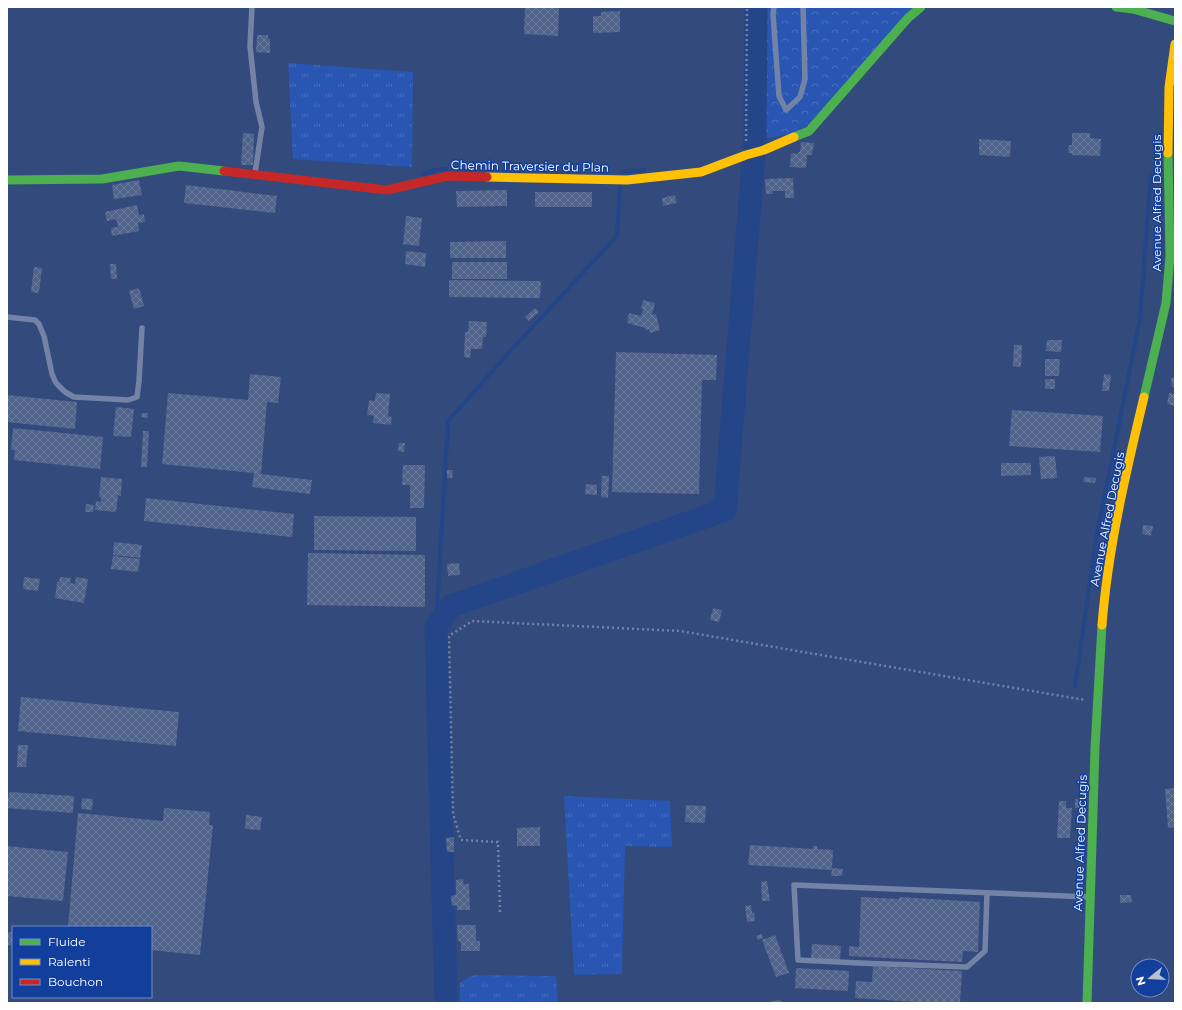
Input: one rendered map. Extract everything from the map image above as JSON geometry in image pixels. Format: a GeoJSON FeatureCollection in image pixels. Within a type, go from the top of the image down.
{"type":"FeatureCollection","features":[{"type":"Feature","properties":{"kind":"street","name":"Chemin Traversier du Plan"},"geometry":{"type":"LineString","coordinates":[[7,180],[102,179],[179,166],[387,190],[448,176],[627,180],[701,172],[746,155],[764,150],[810,131],[908,18],[921,7]]}},
{"type":"Feature","properties":{"kind":"street"},"geometry":{"type":"LineString","coordinates":[[1116,7],[1133,9],[1175,21]]}},
{"type":"Feature","properties":{"kind":"street","name":"Avenue Alfred Decugis"},"geometry":{"type":"LineString","coordinates":[[1087,1003],[1097,702],[1103,609],[1110,554],[1120,500],[1154,360],[1166,303],[1170,256],[1168,148],[1169,87],[1175,44]]}},
{"type":"Feature","properties":{"kind":"lane"},"geometry":{"type":"LineString","coordinates":[[252,7],[250,46],[256,102],[262,128],[255,175]]}},
{"type":"Feature","properties":{"kind":"lane"},"geometry":{"type":"LineString","coordinates":[[774,7],[773,14],[779,96],[786,110],[800,97],[805,79],[803,7]]}},
{"type":"Feature","properties":{"kind":"lane"},"geometry":{"type":"LineString","coordinates":[[7,317],[34,320],[39,324],[44,336],[52,374],[56,383],[65,392],[74,397],[128,400],[137,396],[140,381],[142,328]]}},
{"type":"Feature","properties":{"kind":"lane"},"geometry":{"type":"LineString","coordinates":[[987,893],[985,951],[967,967],[798,960],[794,885],[1090,897]]}},
{"type":"Feature","properties":{"kind":"path"},"geometry":{"type":"LineString","coordinates":[[746,155],[747,7]]}},
{"type":"Feature","properties":{"kind":"path"},"geometry":{"type":"LineString","coordinates":[[500,912],[498,842],[461,840],[453,814],[449,636],[472,621],[680,630],[1097,702]]}},
{"type":"Feature","properties":{"kind":"green space"},"geometry":{"type":"Polygon","coordinates":[[[765,7],[913,7],[809,124],[792,134],[763,139],[765,7]]]}},
{"type":"Feature","properties":{"kind":"green space"},"geometry":{"type":"Polygon","coordinates":[[[288,63],[413,72],[412,167],[293,159],[288,63]]]}},
{"type":"Feature","properties":{"kind":"green space"},"geometry":{"type":"Polygon","coordinates":[[[564,796],[670,801],[672,847],[625,846],[622,974],[574,975],[564,796]]]}},
{"type":"Feature","properties":{"kind":"green space"},"geometry":{"type":"Polygon","coordinates":[[[476,975],[556,976],[558,1003],[460,1003],[460,983],[467,978],[476,975]]]}},
{"type":"Feature","properties":{"kind":"building"},"geometry":{"type":"Polygon","coordinates":[[[525,7],[559,7],[558,36],[524,34],[525,7]]]}},
{"type":"Feature","properties":{"kind":"building"},"geometry":{"type":"Polygon","coordinates":[[[620,11],[620,32],[593,33],[593,16],[601,16],[601,12],[620,11]]]}},
{"type":"Feature","properties":{"kind":"building"},"geometry":{"type":"Polygon","coordinates":[[[257,35],[268,35],[268,39],[270,39],[270,53],[256,52],[257,35]]]}},
{"type":"Feature","properties":{"kind":"building"},"geometry":{"type":"Polygon","coordinates":[[[243,133],[254,134],[253,165],[241,165],[243,133]]]}},
{"type":"Feature","properties":{"kind":"building"},"geometry":{"type":"Polygon","coordinates":[[[1072,133],[1090,133],[1090,138],[1101,139],[1100,156],[1072,155],[1071,153],[1068,153],[1069,145],[1072,145],[1072,133]]]}},
{"type":"Feature","properties":{"kind":"building"},"geometry":{"type":"Polygon","coordinates":[[[979,139],[1011,141],[1010,157],[979,155],[979,139]]]}},
{"type":"Feature","properties":{"kind":"building"},"geometry":{"type":"Polygon","coordinates":[[[801,142],[814,143],[812,155],[807,155],[806,168],[790,167],[791,153],[798,154],[798,152],[800,152],[801,142]]]}},
{"type":"Feature","properties":{"kind":"building"},"geometry":{"type":"Polygon","coordinates":[[[793,178],[794,198],[785,198],[785,191],[773,191],[773,194],[766,194],[765,179],[793,178]]]}},
{"type":"Feature","properties":{"kind":"building"},"geometry":{"type":"Polygon","coordinates":[[[139,180],[142,195],[114,199],[112,185],[139,180]]]}},
{"type":"Feature","properties":{"kind":"building"},"geometry":{"type":"Polygon","coordinates":[[[186,185],[277,196],[275,213],[184,203],[186,185]]]}},
{"type":"Feature","properties":{"kind":"building"},"geometry":{"type":"Polygon","coordinates":[[[507,190],[507,206],[457,207],[456,191],[507,190]]]}},
{"type":"Feature","properties":{"kind":"building"},"geometry":{"type":"Polygon","coordinates":[[[535,192],[592,192],[592,207],[535,207],[535,192]]]}},
{"type":"Feature","properties":{"kind":"building"},"geometry":{"type":"Polygon","coordinates":[[[675,195],[677,203],[663,206],[662,198],[675,195]]]}},
{"type":"Feature","properties":{"kind":"building"},"geometry":{"type":"Polygon","coordinates":[[[137,205],[139,215],[144,214],[145,222],[138,223],[139,231],[112,236],[111,228],[118,227],[116,219],[107,221],[105,212],[137,205]]]}},
{"type":"Feature","properties":{"kind":"building"},"geometry":{"type":"Polygon","coordinates":[[[406,216],[422,218],[419,246],[403,244],[406,216]]]}},
{"type":"Feature","properties":{"kind":"building"},"geometry":{"type":"Polygon","coordinates":[[[506,241],[506,258],[450,258],[450,242],[506,241]]]}},
{"type":"Feature","properties":{"kind":"building"},"geometry":{"type":"Polygon","coordinates":[[[406,251],[426,253],[425,267],[405,264],[406,251]]]}},
{"type":"Feature","properties":{"kind":"building"},"geometry":{"type":"Polygon","coordinates":[[[452,262],[507,262],[507,279],[452,279],[452,262]]]}},
{"type":"Feature","properties":{"kind":"building"},"geometry":{"type":"Polygon","coordinates":[[[110,264],[116,264],[117,279],[111,279],[110,264]]]}},
{"type":"Feature","properties":{"kind":"building"},"geometry":{"type":"Polygon","coordinates":[[[34,267],[42,268],[39,293],[31,292],[34,267]]]}},
{"type":"Feature","properties":{"kind":"building"},"geometry":{"type":"Polygon","coordinates":[[[449,280],[541,281],[540,298],[449,297],[449,280]]]}},
{"type":"Feature","properties":{"kind":"building"},"geometry":{"type":"Polygon","coordinates":[[[139,288],[144,306],[134,309],[129,291],[139,288]]]}},
{"type":"Feature","properties":{"kind":"building"},"geometry":{"type":"Polygon","coordinates":[[[643,300],[655,303],[652,315],[656,314],[660,330],[650,333],[649,329],[646,330],[645,328],[627,323],[629,313],[641,316],[643,300]]]}},
{"type":"Feature","properties":{"kind":"building"},"geometry":{"type":"Polygon","coordinates":[[[535,308],[539,312],[529,321],[525,317],[535,308]]]}},
{"type":"Feature","properties":{"kind":"building"},"geometry":{"type":"Polygon","coordinates":[[[469,321],[487,322],[486,337],[483,337],[482,349],[471,349],[470,358],[464,357],[465,332],[468,332],[469,321]]]}},
{"type":"Feature","properties":{"kind":"building"},"geometry":{"type":"Polygon","coordinates":[[[1047,340],[1062,340],[1061,352],[1046,351],[1047,340]]]}},
{"type":"Feature","properties":{"kind":"building"},"geometry":{"type":"Polygon","coordinates":[[[1014,345],[1022,345],[1021,367],[1013,366],[1014,345]]]}},
{"type":"Feature","properties":{"kind":"building"},"geometry":{"type":"Polygon","coordinates":[[[616,352],[717,355],[716,380],[702,380],[699,494],[612,492],[616,352]]]}},
{"type":"Feature","properties":{"kind":"building"},"geometry":{"type":"Polygon","coordinates":[[[1045,359],[1060,359],[1059,376],[1045,376],[1045,359]]]}},
{"type":"Feature","properties":{"kind":"building"},"geometry":{"type":"Polygon","coordinates":[[[250,374],[281,377],[278,403],[267,402],[261,474],[312,480],[310,494],[252,487],[254,473],[162,464],[168,393],[248,400],[250,374]]]}},
{"type":"Feature","properties":{"kind":"building"},"geometry":{"type":"Polygon","coordinates":[[[1104,374],[1111,375],[1109,391],[1102,391],[1104,374]]]}},
{"type":"Feature","properties":{"kind":"building"},"geometry":{"type":"Polygon","coordinates":[[[1171,378],[1175,378],[1175,387],[1172,387],[1171,378]]]}},
{"type":"Feature","properties":{"kind":"building"},"geometry":{"type":"Polygon","coordinates":[[[1045,379],[1055,379],[1055,389],[1045,389],[1045,379]]]}},
{"type":"Feature","properties":{"kind":"building"},"geometry":{"type":"Polygon","coordinates":[[[376,393],[390,394],[388,416],[392,417],[391,425],[373,423],[374,416],[367,415],[369,400],[375,401],[376,393]]]}},
{"type":"Feature","properties":{"kind":"building"},"geometry":{"type":"Polygon","coordinates":[[[1169,393],[1175,394],[1175,406],[1167,404],[1169,393]]]}},
{"type":"Feature","properties":{"kind":"building"},"geometry":{"type":"Polygon","coordinates":[[[7,395],[77,402],[75,429],[7,422],[7,395]]]}},
{"type":"Feature","properties":{"kind":"building"},"geometry":{"type":"Polygon","coordinates":[[[116,407],[134,409],[131,437],[113,436],[116,407]]]}},
{"type":"Feature","properties":{"kind":"building"},"geometry":{"type":"Polygon","coordinates":[[[1012,410],[1103,416],[1100,452],[1009,446],[1012,410]]]}},
{"type":"Feature","properties":{"kind":"building"},"geometry":{"type":"Polygon","coordinates":[[[142,413],[148,413],[148,418],[141,417],[142,413]]]}},
{"type":"Feature","properties":{"kind":"building"},"geometry":{"type":"Polygon","coordinates":[[[13,428],[103,437],[100,469],[14,460],[15,450],[11,450],[13,428]]]}},
{"type":"Feature","properties":{"kind":"building"},"geometry":{"type":"Polygon","coordinates":[[[143,431],[149,431],[147,467],[141,467],[143,431]]]}},
{"type":"Feature","properties":{"kind":"building"},"geometry":{"type":"Polygon","coordinates":[[[399,443],[405,443],[404,452],[398,451],[399,443]]]}},
{"type":"Feature","properties":{"kind":"building"},"geometry":{"type":"Polygon","coordinates":[[[1055,456],[1057,478],[1041,479],[1039,457],[1055,456]]]}},
{"type":"Feature","properties":{"kind":"building"},"geometry":{"type":"Polygon","coordinates":[[[1001,463],[1031,463],[1031,475],[1001,476],[1001,463]]]}},
{"type":"Feature","properties":{"kind":"building"},"geometry":{"type":"Polygon","coordinates":[[[403,465],[425,465],[424,508],[410,508],[410,485],[402,485],[403,465]]]}},
{"type":"Feature","properties":{"kind":"building"},"geometry":{"type":"Polygon","coordinates":[[[447,470],[453,470],[452,478],[447,478],[447,470]]]}},
{"type":"Feature","properties":{"kind":"building"},"geometry":{"type":"Polygon","coordinates":[[[602,476],[609,476],[608,498],[601,497],[602,476]]]}},
{"type":"Feature","properties":{"kind":"building"},"geometry":{"type":"Polygon","coordinates":[[[101,477],[122,479],[121,496],[118,495],[116,512],[95,510],[96,501],[101,502],[101,497],[99,497],[101,477]]]}},
{"type":"Feature","properties":{"kind":"building"},"geometry":{"type":"Polygon","coordinates":[[[1084,477],[1096,478],[1095,483],[1083,482],[1084,477]]]}},
{"type":"Feature","properties":{"kind":"building"},"geometry":{"type":"Polygon","coordinates":[[[586,484],[597,485],[597,495],[585,494],[586,484]]]}},
{"type":"Feature","properties":{"kind":"building"},"geometry":{"type":"Polygon","coordinates":[[[146,498],[294,514],[292,537],[144,521],[146,498]]]}},
{"type":"Feature","properties":{"kind":"building"},"geometry":{"type":"Polygon","coordinates":[[[86,504],[94,505],[93,512],[85,512],[86,504]]]}},
{"type":"Feature","properties":{"kind":"building"},"geometry":{"type":"Polygon","coordinates":[[[314,516],[416,517],[416,551],[314,550],[314,516]]]}},
{"type":"Feature","properties":{"kind":"building"},"geometry":{"type":"Polygon","coordinates":[[[1143,525],[1153,526],[1151,536],[1142,534],[1143,525]]]}},
{"type":"Feature","properties":{"kind":"building"},"geometry":{"type":"Polygon","coordinates":[[[114,542],[142,545],[140,558],[113,555],[114,542]]]}},
{"type":"Feature","properties":{"kind":"building"},"geometry":{"type":"Polygon","coordinates":[[[308,553],[425,555],[425,607],[307,605],[308,553]]]}},
{"type":"Feature","properties":{"kind":"building"},"geometry":{"type":"Polygon","coordinates":[[[113,556],[140,559],[138,572],[111,569],[113,556]]]}},
{"type":"Feature","properties":{"kind":"building"},"geometry":{"type":"Polygon","coordinates":[[[459,563],[460,575],[448,576],[447,564],[459,563]]]}},
{"type":"Feature","properties":{"kind":"building"},"geometry":{"type":"Polygon","coordinates":[[[24,577],[40,579],[38,591],[23,589],[24,577]]]}},
{"type":"Feature","properties":{"kind":"building"},"geometry":{"type":"Polygon","coordinates":[[[60,577],[71,578],[70,583],[75,584],[76,577],[88,579],[84,603],[55,598],[57,582],[59,582],[60,577]]]}},
{"type":"Feature","properties":{"kind":"building"},"geometry":{"type":"Polygon","coordinates":[[[713,608],[722,610],[719,622],[710,620],[713,608]]]}},
{"type":"Feature","properties":{"kind":"building"},"geometry":{"type":"Polygon","coordinates":[[[21,697],[179,712],[176,746],[18,731],[21,697]]]}},
{"type":"Feature","properties":{"kind":"building"},"geometry":{"type":"Polygon","coordinates":[[[18,745],[28,745],[26,767],[17,767],[18,745]]]}},
{"type":"Feature","properties":{"kind":"building"},"geometry":{"type":"Polygon","coordinates":[[[1175,788],[1175,827],[1168,828],[1165,789],[1175,788]]]}},
{"type":"Feature","properties":{"kind":"building"},"geometry":{"type":"Polygon","coordinates":[[[9,792],[74,796],[73,813],[7,808],[9,792]]]}},
{"type":"Feature","properties":{"kind":"building"},"geometry":{"type":"Polygon","coordinates":[[[82,798],[93,799],[92,810],[81,809],[82,798]]]}},
{"type":"Feature","properties":{"kind":"building"},"geometry":{"type":"Polygon","coordinates":[[[1075,799],[1082,799],[1082,808],[1075,808],[1075,799]]]}},
{"type":"Feature","properties":{"kind":"building"},"geometry":{"type":"Polygon","coordinates":[[[1059,801],[1066,801],[1066,808],[1072,808],[1070,838],[1057,838],[1059,801]]]}},
{"type":"Feature","properties":{"kind":"building"},"geometry":{"type":"Polygon","coordinates":[[[686,805],[706,806],[705,823],[685,822],[686,805]]]}},
{"type":"Feature","properties":{"kind":"building"},"geometry":{"type":"Polygon","coordinates":[[[164,808],[210,812],[209,825],[213,825],[200,955],[152,950],[152,926],[68,926],[78,813],[163,821],[164,808]]]}},
{"type":"Feature","properties":{"kind":"building"},"geometry":{"type":"Polygon","coordinates":[[[246,815],[262,817],[260,830],[245,829],[246,815]]]}},
{"type":"Feature","properties":{"kind":"building"},"geometry":{"type":"Polygon","coordinates":[[[540,827],[540,846],[517,846],[517,828],[540,827]]]}},
{"type":"Feature","properties":{"kind":"building"},"geometry":{"type":"Polygon","coordinates":[[[454,837],[454,852],[447,852],[446,838],[454,837]]]}},
{"type":"Feature","properties":{"kind":"building"},"geometry":{"type":"Polygon","coordinates":[[[750,845],[813,849],[813,846],[817,846],[817,849],[833,850],[832,868],[843,869],[842,876],[831,876],[832,870],[748,865],[750,845]]]}},
{"type":"Feature","properties":{"kind":"building"},"geometry":{"type":"Polygon","coordinates":[[[7,846],[68,852],[63,901],[7,896],[7,846]]]}},
{"type":"Feature","properties":{"kind":"building"},"geometry":{"type":"Polygon","coordinates":[[[463,879],[464,884],[469,884],[470,910],[457,910],[457,905],[452,906],[451,896],[456,895],[456,880],[463,879]]]}},
{"type":"Feature","properties":{"kind":"building"},"geometry":{"type":"Polygon","coordinates":[[[767,881],[770,901],[762,901],[761,882],[767,881]]]}},
{"type":"Feature","properties":{"kind":"building"},"geometry":{"type":"Polygon","coordinates":[[[1120,895],[1131,895],[1132,902],[1120,903],[1120,895]]]}},
{"type":"Feature","properties":{"kind":"building"},"geometry":{"type":"Polygon","coordinates":[[[861,897],[899,899],[899,897],[980,902],[978,952],[963,951],[962,962],[849,956],[849,946],[859,947],[861,897]]]}},
{"type":"Feature","properties":{"kind":"building"},"geometry":{"type":"Polygon","coordinates":[[[751,905],[752,913],[754,912],[755,921],[747,922],[745,906],[751,905]]]}},
{"type":"Feature","properties":{"kind":"building"},"geometry":{"type":"Polygon","coordinates":[[[457,925],[476,925],[476,941],[480,941],[480,951],[461,951],[461,942],[458,941],[457,925]]]}},
{"type":"Feature","properties":{"kind":"building"},"geometry":{"type":"Polygon","coordinates":[[[7,932],[12,932],[12,946],[7,945],[7,932]]]}},
{"type":"Feature","properties":{"kind":"building"},"geometry":{"type":"Polygon","coordinates":[[[762,934],[763,938],[758,940],[756,936],[762,934]]]}},
{"type":"Feature","properties":{"kind":"building"},"geometry":{"type":"Polygon","coordinates":[[[775,935],[789,973],[776,977],[762,940],[775,935]]]}},
{"type":"Feature","properties":{"kind":"building"},"geometry":{"type":"Polygon","coordinates":[[[812,944],[841,946],[840,960],[811,958],[812,944]]]}},
{"type":"Feature","properties":{"kind":"building"},"geometry":{"type":"Polygon","coordinates":[[[873,966],[962,971],[960,1003],[932,1003],[855,998],[856,981],[872,982],[873,966]]]}},
{"type":"Feature","properties":{"kind":"building"},"geometry":{"type":"Polygon","coordinates":[[[796,968],[849,971],[848,991],[795,988],[796,968]]]}},
{"type":"Feature","properties":{"kind":"building"},"geometry":{"type":"Polygon","coordinates":[[[781,1000],[781,1003],[771,1003],[771,1001],[781,1000]]]}},
{"type":"Feature","properties":{"kind":"waterway"},"geometry":{"type":"LineString","coordinates":[[446,1003],[436,627],[451,606],[725,510],[755,140],[756,7]]}},
{"type":"Feature","properties":{"kind":"waterway"},"geometry":{"type":"LineString","coordinates":[[423,174],[440,169],[446,169]]}},
{"type":"Feature","properties":{"kind":"waterway"},"geometry":{"type":"LineString","coordinates":[[621,172],[644,170]]}},
{"type":"Feature","properties":{"kind":"waterway"},"geometry":{"type":"LineString","coordinates":[[1075,687],[1096,539],[1140,319],[1151,173],[1159,170]]}},
{"type":"Feature","properties":{"kind":"waterway"},"geometry":{"type":"LineString","coordinates":[[436,627],[448,421],[617,236],[620,186]]}},
{"type":"Feature","properties":{"kind":"traffic: fast"},"geometry":{"type":"LineString","coordinates":[[794,137],[809,131],[908,18],[921,7]]}},
{"type":"Feature","properties":{"kind":"traffic: fast"},"geometry":{"type":"LineString","coordinates":[[1116,7],[1133,9],[1175,21]]}},
{"type":"Feature","properties":{"kind":"traffic: fast"},"geometry":{"type":"LineString","coordinates":[[1144,397],[1166,303],[1170,256],[1168,153]]}},
{"type":"Feature","properties":{"kind":"traffic: fast"},"geometry":{"type":"LineString","coordinates":[[7,180],[102,179],[179,166],[224,171]]}},
{"type":"Feature","properties":{"kind":"traffic: fast"},"geometry":{"type":"LineString","coordinates":[[1087,1003],[1095,748],[1102,625]]}},
{"type":"Feature","properties":{"kind":"traffic: slow"},"geometry":{"type":"LineString","coordinates":[[1168,153],[1169,87],[1175,44]]}},
{"type":"Feature","properties":{"kind":"traffic: slow"},"geometry":{"type":"LineString","coordinates":[[487,177],[627,180],[701,172],[746,155],[764,150],[794,137]]}},
{"type":"Feature","properties":{"kind":"traffic: slow"},"geometry":{"type":"LineString","coordinates":[[1102,625],[1113,539],[1124,482],[1144,397]]}},
{"type":"Feature","properties":{"kind":"traffic: jam"},"geometry":{"type":"LineString","coordinates":[[224,171],[387,190],[448,176],[487,177]]}}]}
